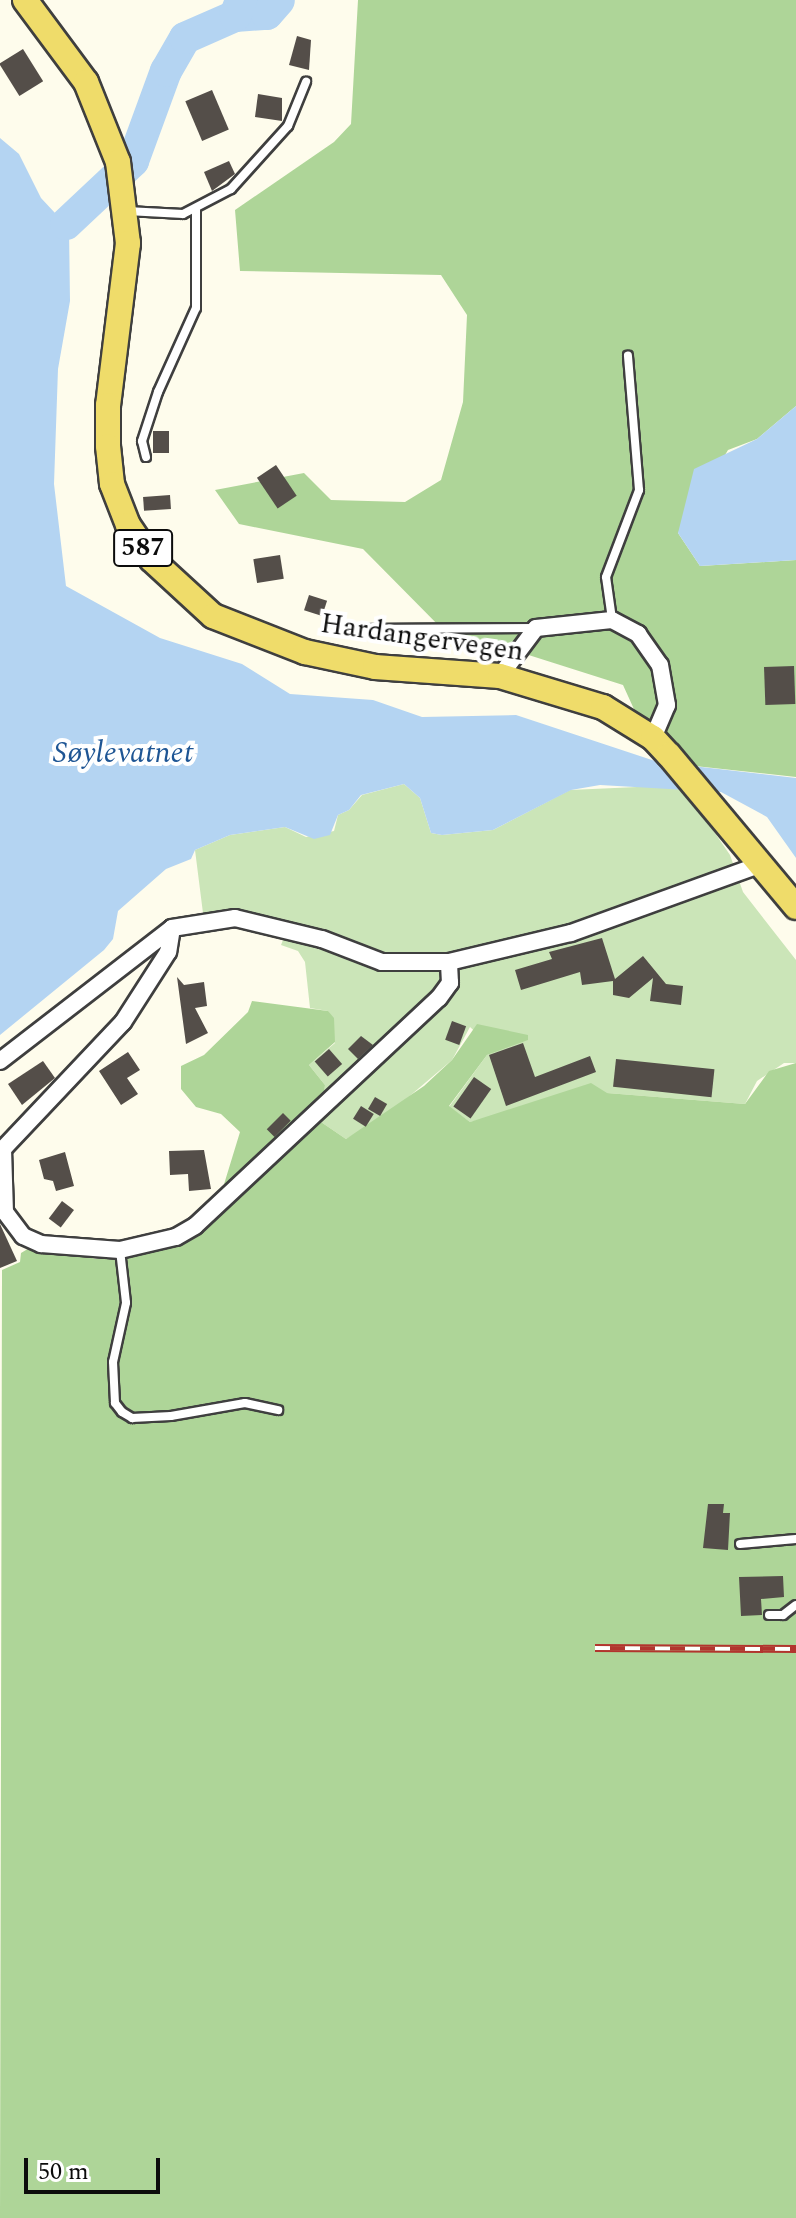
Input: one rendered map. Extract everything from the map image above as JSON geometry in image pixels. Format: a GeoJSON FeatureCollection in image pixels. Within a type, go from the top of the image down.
{"type":"FeatureCollection","features":[{"type":"Feature","properties":{"kind":"main road","name":"Hardangervegen"},"geometry":{"type":"LineString","coordinates":[[25,0],[63,47],[105,121],[126,211],[126,286],[108,405],[108,446],[112,484],[128,525],[152,560],[213,616],[293,649],[375,667],[500,676],[574,695],[661,746]]}},
{"type":"Feature","properties":{"kind":"main road","name":"587"},"geometry":{"type":"LineString","coordinates":[[661,746],[796,907]]}},
{"type":"Feature","properties":{"kind":"street"},"geometry":{"type":"LineString","coordinates":[[500,676],[536,628],[612,620],[638,634],[660,665],[667,705],[661,746]]}},
{"type":"Feature","properties":{"kind":"street"},"geometry":{"type":"LineString","coordinates":[[0,1061],[172,928],[235,918],[322,939],[382,962],[449,962],[571,933],[762,864]]}},
{"type":"Feature","properties":{"kind":"street"},"geometry":{"type":"LineString","coordinates":[[172,928],[168,952],[123,1022],[13,1134],[1,1164],[5,1212],[23,1236],[41,1244],[120,1250],[176,1237],[225,1200],[439,998],[450,983],[449,962]]}},
{"type":"Feature","properties":{"kind":"lane"},"geometry":{"type":"LineString","coordinates":[[126,211],[169,215],[196,210],[252,171],[288,126],[306,82]]}},
{"type":"Feature","properties":{"kind":"lane"},"geometry":{"type":"LineString","coordinates":[[146,457],[142,441],[158,392],[196,308],[196,210]]}},
{"type":"Feature","properties":{"kind":"lane"},"geometry":{"type":"LineString","coordinates":[[612,620],[606,577],[639,490],[628,355]]}},
{"type":"Feature","properties":{"kind":"lane","name":"Hardangervegen"},"geometry":{"type":"LineString","coordinates":[[358,629],[536,628]]}},
{"type":"Feature","properties":{"kind":"lane"},"geometry":{"type":"LineString","coordinates":[[120,1250],[126,1303],[113,1362],[115,1403],[122,1412],[132,1418],[171,1416],[245,1403],[278,1410]]}},
{"type":"Feature","properties":{"kind":"lane"},"geometry":{"type":"LineString","coordinates":[[740,1544],[796,1539]]}},
{"type":"Feature","properties":{"kind":"lane"},"geometry":{"type":"LineString","coordinates":[[769,1615],[783,1615],[796,1605]]}},
{"type":"Feature","properties":{"kind":"green space"},"geometry":{"type":"Polygon","coordinates":[[[358,0],[796,0],[796,406],[757,439],[728,450],[678,533],[700,566],[796,560],[796,777],[658,762],[623,685],[516,651],[450,637],[363,549],[239,524],[215,490],[304,473],[331,500],[405,502],[441,480],[463,402],[467,315],[441,275],[240,271],[235,210],[334,142],[351,124],[358,0]]]}},
{"type":"Feature","properties":{"kind":"green space"},"geometry":{"type":"Polygon","coordinates":[[[404,784],[420,798],[431,833],[442,835],[493,830],[570,790],[682,785],[730,855],[743,892],[796,960],[796,1063],[784,1063],[757,1081],[745,1104],[607,1093],[470,1122],[449,1107],[487,1055],[496,1051],[470,1027],[452,1060],[385,1117],[346,1139],[321,1122],[325,1085],[309,1065],[335,1043],[328,1011],[310,1008],[305,962],[298,951],[281,945],[285,935],[237,926],[205,929],[195,850],[230,835],[285,827],[306,837],[334,831],[338,815],[349,810],[362,795],[404,784]]]}},
{"type":"Feature","properties":{"kind":"green space"},"geometry":{"type":"Polygon","coordinates":[[[252,1001],[328,1011],[334,1018],[335,1042],[309,1065],[325,1085],[321,1122],[346,1139],[424,1086],[452,1060],[477,1024],[528,1035],[528,1040],[487,1055],[449,1106],[470,1122],[591,1083],[607,1093],[745,1104],[769,1071],[796,1063],[796,2218],[0,2218],[2,1270],[20,1262],[21,1253],[31,1247],[97,1259],[158,1251],[200,1233],[214,1217],[240,1132],[221,1114],[196,1107],[181,1089],[181,1066],[204,1055],[248,1012],[252,1001]]]}},
{"type":"Feature","properties":{"kind":"water","name":"Søylevatnet"},"geometry":{"type":"Polygon","coordinates":[[[0,138],[19,154],[41,198],[69,228],[70,301],[58,369],[54,484],[66,586],[160,638],[242,664],[290,694],[373,700],[422,717],[516,715],[658,762],[796,778],[796,858],[767,817],[721,792],[600,785],[571,790],[493,830],[442,835],[431,833],[420,798],[404,784],[361,795],[349,810],[338,815],[330,835],[314,839],[285,827],[230,835],[195,850],[191,859],[166,869],[118,911],[113,939],[104,950],[0,1035],[0,138]]]}},
{"type":"Feature","properties":{"kind":"water"},"geometry":{"type":"Polygon","coordinates":[[[796,406],[796,560],[700,566],[678,533],[694,469],[757,439],[796,406]]]}},
{"type":"Feature","properties":{"kind":"building"},"geometry":{"type":"Polygon","coordinates":[[[297,36],[311,40],[309,70],[289,65],[297,36]]]}},
{"type":"Feature","properties":{"kind":"building"},"geometry":{"type":"Polygon","coordinates":[[[23,49],[43,81],[19,96],[0,63],[23,49]]]}},
{"type":"Feature","properties":{"kind":"building"},"geometry":{"type":"Polygon","coordinates":[[[212,90],[229,130],[202,141],[185,101],[212,90]]]}},
{"type":"Feature","properties":{"kind":"building"},"geometry":{"type":"Polygon","coordinates":[[[258,94],[282,98],[282,121],[255,117],[258,94]]]}},
{"type":"Feature","properties":{"kind":"building"},"geometry":{"type":"Polygon","coordinates":[[[229,161],[235,174],[212,191],[204,172],[229,161]]]}},
{"type":"Feature","properties":{"kind":"building"},"geometry":{"type":"Polygon","coordinates":[[[153,431],[169,431],[169,453],[153,453],[153,431]]]}},
{"type":"Feature","properties":{"kind":"building"},"geometry":{"type":"Polygon","coordinates":[[[276,465],[297,496],[278,509],[257,478],[276,465]]]}},
{"type":"Feature","properties":{"kind":"building"},"geometry":{"type":"Polygon","coordinates":[[[170,495],[171,509],[144,511],[143,497],[170,495]]]}},
{"type":"Feature","properties":{"kind":"building"},"geometry":{"type":"Polygon","coordinates":[[[280,555],[284,579],[257,583],[253,559],[280,555]]]}},
{"type":"Feature","properties":{"kind":"building"},"geometry":{"type":"Polygon","coordinates":[[[309,595],[327,601],[322,616],[304,610],[309,595]]]}},
{"type":"Feature","properties":{"kind":"building"},"geometry":{"type":"Polygon","coordinates":[[[794,666],[795,704],[765,705],[764,667],[794,666]]]}},
{"type":"Feature","properties":{"kind":"building"},"geometry":{"type":"Polygon","coordinates":[[[602,938],[615,979],[643,956],[666,984],[683,986],[681,1005],[650,1001],[653,978],[629,998],[613,995],[613,981],[582,985],[580,972],[521,990],[515,970],[552,959],[549,952],[602,938]]]}},
{"type":"Feature","properties":{"kind":"building"},"geometry":{"type":"Polygon","coordinates":[[[177,977],[184,985],[204,982],[207,1006],[195,1008],[208,1033],[186,1044],[177,977]]]}},
{"type":"Feature","properties":{"kind":"building"},"geometry":{"type":"Polygon","coordinates":[[[452,1021],[466,1026],[459,1045],[445,1040],[452,1021]]]}},
{"type":"Feature","properties":{"kind":"building"},"geometry":{"type":"Polygon","coordinates":[[[361,1036],[373,1045],[358,1059],[348,1049],[361,1036]]]}},
{"type":"Feature","properties":{"kind":"building"},"geometry":{"type":"Polygon","coordinates":[[[523,1043],[535,1077],[590,1056],[596,1072],[506,1106],[489,1055],[523,1043]]]}},
{"type":"Feature","properties":{"kind":"building"},"geometry":{"type":"Polygon","coordinates":[[[329,1049],[342,1064],[328,1077],[315,1061],[329,1049]]]}},
{"type":"Feature","properties":{"kind":"building"},"geometry":{"type":"Polygon","coordinates":[[[128,1052],[140,1070],[127,1078],[138,1094],[121,1105],[99,1071],[128,1052]]]}},
{"type":"Feature","properties":{"kind":"building"},"geometry":{"type":"Polygon","coordinates":[[[616,1059],[714,1069],[712,1097],[613,1087],[616,1059]]]}},
{"type":"Feature","properties":{"kind":"building"},"geometry":{"type":"Polygon","coordinates":[[[43,1061],[55,1078],[22,1105],[8,1084],[43,1061]]]}},
{"type":"Feature","properties":{"kind":"building"},"geometry":{"type":"Polygon","coordinates":[[[474,1077],[491,1089],[471,1119],[453,1106],[474,1077]]]}},
{"type":"Feature","properties":{"kind":"building"},"geometry":{"type":"Polygon","coordinates":[[[375,1097],[387,1104],[380,1116],[368,1109],[375,1097]]]}},
{"type":"Feature","properties":{"kind":"building"},"geometry":{"type":"Polygon","coordinates":[[[361,1106],[374,1114],[366,1127],[353,1119],[361,1106]]]}},
{"type":"Feature","properties":{"kind":"building"},"geometry":{"type":"Polygon","coordinates":[[[283,1113],[291,1121],[275,1137],[267,1129],[283,1113]]]}},
{"type":"Feature","properties":{"kind":"building"},"geometry":{"type":"Polygon","coordinates":[[[204,1150],[211,1189],[189,1191],[188,1174],[170,1175],[169,1151],[204,1150]]]}},
{"type":"Feature","properties":{"kind":"building"},"geometry":{"type":"Polygon","coordinates":[[[65,1152],[74,1186],[56,1191],[53,1181],[44,1179],[39,1160],[65,1152]]]}},
{"type":"Feature","properties":{"kind":"building"},"geometry":{"type":"Polygon","coordinates":[[[62,1201],[74,1210],[61,1228],[49,1219],[62,1201]]]}},
{"type":"Feature","properties":{"kind":"building"},"geometry":{"type":"Polygon","coordinates":[[[0,1224],[17,1261],[0,1268],[0,1224]]]}},
{"type":"Feature","properties":{"kind":"building"},"geometry":{"type":"Polygon","coordinates":[[[708,1504],[724,1504],[723,1513],[730,1513],[728,1550],[703,1548],[708,1504]]]}},
{"type":"Feature","properties":{"kind":"building"},"geometry":{"type":"Polygon","coordinates":[[[783,1576],[784,1597],[761,1599],[762,1615],[741,1616],[739,1577],[783,1576]]]}},
{"type":"Feature","properties":{"kind":"waterway"},"geometry":{"type":"LineString","coordinates":[[66,224],[133,161],[166,71],[185,38],[235,16],[241,0]]}},
{"type":"Feature","properties":{"kind":"waterway"},"geometry":{"type":"LineString","coordinates":[[235,16],[267,14],[279,0]]}},
{"type":"Feature","properties":{"kind":"railway"},"geometry":{"type":"LineString","coordinates":[[595,1648],[796,1649]]}}]}
